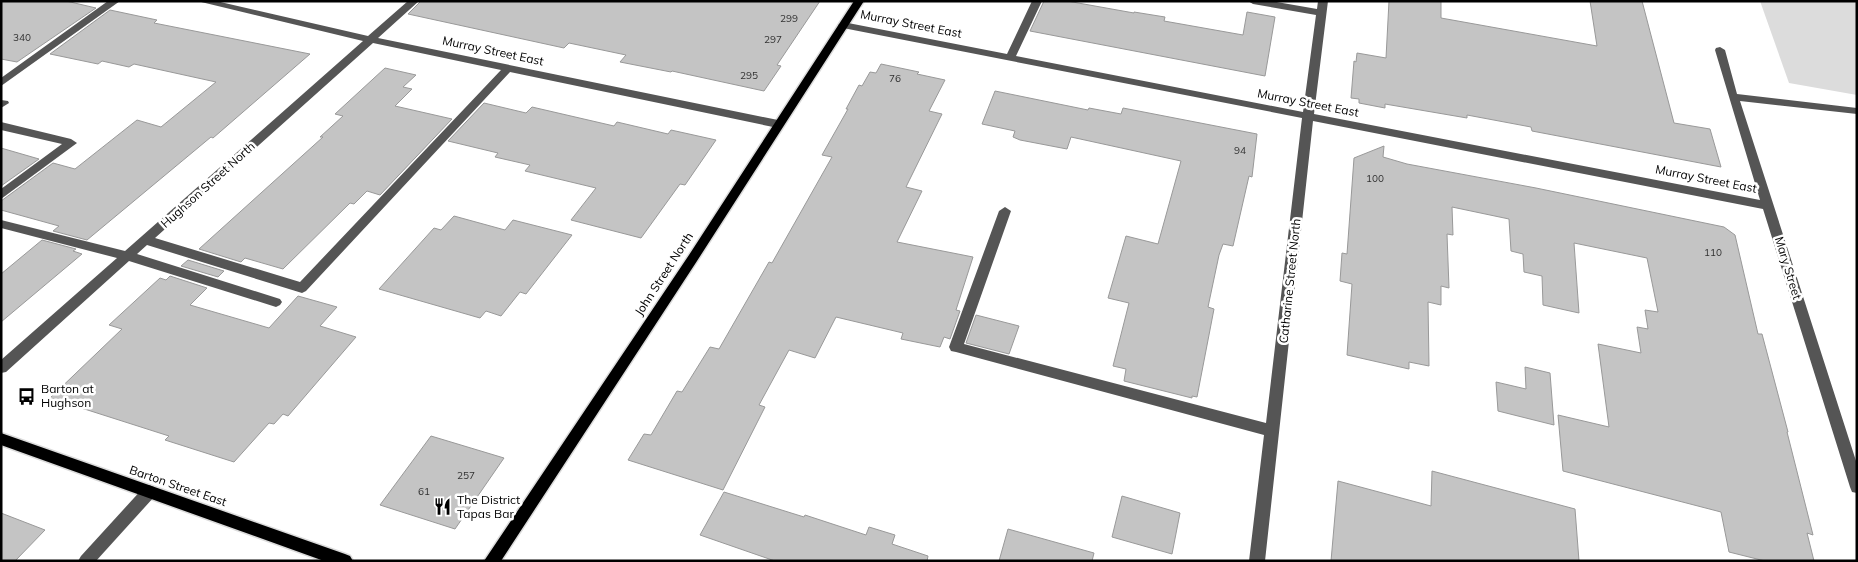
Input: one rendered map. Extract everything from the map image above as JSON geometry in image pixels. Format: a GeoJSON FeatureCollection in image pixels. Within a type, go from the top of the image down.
{"type":"FeatureCollection","features":[{"type":"Feature","properties":{"kind":"main road","name":"John Street North"},"geometry":{"type":"LineString","coordinates":[[492,561],[693,258],[859,1]]}},
{"type":"Feature","properties":{"kind":"main road","name":"Barton Street East"},"geometry":{"type":"LineString","coordinates":[[1,439],[344,561]]}},
{"type":"Feature","properties":{"kind":"street"},"geometry":{"type":"LineString","coordinates":[[1,83],[115,1]]}},
{"type":"Feature","properties":{"kind":"street","name":"Murray Street East"},"geometry":{"type":"LineString","coordinates":[[204,1],[372,40],[778,124]]}},
{"type":"Feature","properties":{"kind":"street","name":"Hughson Street North"},"geometry":{"type":"LineString","coordinates":[[1,368],[414,1]]}},
{"type":"Feature","properties":{"kind":"street"},"geometry":{"type":"LineString","coordinates":[[1010,58],[1037,1]]}},
{"type":"Feature","properties":{"kind":"street"},"geometry":{"type":"LineString","coordinates":[[1253,1],[1322,13]]}},
{"type":"Feature","properties":{"kind":"street","name":"Catharine Street North"},"geometry":{"type":"LineString","coordinates":[[1258,561],[1308,117],[1323,1]]}},
{"type":"Feature","properties":{"kind":"street","name":"Murray Street East"},"geometry":{"type":"LineString","coordinates":[[843,25],[1768,206]]}},
{"type":"Feature","properties":{"kind":"street","name":"Mary Street"},"geometry":{"type":"LineString","coordinates":[[1720,50],[1733,97],[1857,487]]}},
{"type":"Feature","properties":{"kind":"street"},"geometry":{"type":"LineString","coordinates":[[146,240],[302,288],[508,68]]}},
{"type":"Feature","properties":{"kind":"street"},"geometry":{"type":"LineString","coordinates":[[1733,97],[1857,111]]}},
{"type":"Feature","properties":{"kind":"street"},"geometry":{"type":"LineString","coordinates":[[1,126],[70,143],[1,195]]}},
{"type":"Feature","properties":{"kind":"street"},"geometry":{"type":"LineString","coordinates":[[1005,211],[956,348],[1273,431]]}},
{"type":"Feature","properties":{"kind":"street"},"geometry":{"type":"LineString","coordinates":[[1,224],[128,256],[276,302]]}},
{"type":"Feature","properties":{"kind":"street"},"geometry":{"type":"LineString","coordinates":[[86,561],[149,492]]}},
{"type":"Feature","properties":{"kind":"shaded area"},"geometry":{"type":"Polygon","coordinates":[[[1760,1],[1857,1],[1857,95],[1789,83],[1760,1]]]}},
{"type":"Feature","properties":{"kind":"building"},"geometry":{"type":"Polygon","coordinates":[[[1,1],[66,1],[96,8],[17,62],[1,59],[1,1]]]}},
{"type":"Feature","properties":{"kind":"building"},"geometry":{"type":"Polygon","coordinates":[[[421,1],[820,1],[777,65],[781,66],[764,91],[620,62],[626,55],[569,43],[564,48],[408,14],[421,1]]]}},
{"type":"Feature","properties":{"kind":"building"},"geometry":{"type":"Polygon","coordinates":[[[1044,1],[1067,1],[1165,17],[1164,21],[1243,35],[1247,12],[1275,17],[1265,76],[1030,31],[1044,1]]]}},
{"type":"Feature","properties":{"kind":"building"},"geometry":{"type":"Polygon","coordinates":[[[1389,1],[1441,1],[1441,18],[1597,46],[1590,1],[1642,1],[1674,123],[1710,129],[1721,167],[1532,131],[1531,127],[1467,115],[1467,118],[1385,104],[1385,108],[1359,103],[1359,99],[1351,98],[1354,61],[1356,62],[1357,53],[1386,58],[1389,1]]]}},
{"type":"Feature","properties":{"kind":"building"},"geometry":{"type":"Polygon","coordinates":[[[110,10],[157,20],[154,23],[310,54],[213,138],[211,137],[87,240],[53,231],[59,226],[1,210],[1,201],[53,163],[75,169],[137,120],[161,127],[216,82],[134,64],[129,67],[102,61],[98,64],[50,54],[110,10]]]}},
{"type":"Feature","properties":{"kind":"building"},"geometry":{"type":"Polygon","coordinates":[[[881,64],[945,80],[929,111],[942,114],[906,187],[922,191],[897,242],[973,257],[956,310],[960,311],[950,339],[944,337],[940,347],[901,339],[903,333],[836,317],[815,358],[789,350],[759,405],[765,407],[723,490],[628,460],[644,434],[651,435],[677,391],[682,392],[710,347],[719,349],[769,262],[772,263],[832,157],[822,155],[859,85],[862,86],[870,72],[876,73],[881,64]]]}},
{"type":"Feature","properties":{"kind":"building"},"geometry":{"type":"Polygon","coordinates":[[[385,68],[416,75],[403,87],[412,89],[395,106],[452,119],[380,195],[367,191],[354,204],[350,203],[283,269],[245,258],[241,262],[199,249],[323,137],[320,137],[343,116],[335,114],[385,68]]]}},
{"type":"Feature","properties":{"kind":"building"},"geometry":{"type":"Polygon","coordinates":[[[995,91],[1088,110],[1089,108],[1121,114],[1123,108],[1257,134],[1252,177],[1249,176],[1233,246],[1223,244],[1219,255],[1208,307],[1214,309],[1197,397],[1192,396],[1192,398],[1124,381],[1126,369],[1113,366],[1129,303],[1108,298],[1126,236],[1158,244],[1181,161],[1071,137],[1067,149],[1020,140],[1013,137],[1015,131],[982,124],[995,91]]]}},
{"type":"Feature","properties":{"kind":"building"},"geometry":{"type":"Polygon","coordinates":[[[484,103],[526,113],[532,107],[614,126],[617,122],[668,134],[671,130],[716,140],[685,185],[680,184],[641,238],[571,220],[596,188],[525,171],[530,165],[495,157],[498,153],[448,141],[484,103]]]}},
{"type":"Feature","properties":{"kind":"building"},"geometry":{"type":"Polygon","coordinates":[[[1384,146],[1383,157],[1407,164],[1536,188],[1724,227],[1735,235],[1758,334],[1762,334],[1813,535],[1807,533],[1814,561],[1765,561],[1729,552],[1721,512],[1563,471],[1558,415],[1609,427],[1598,344],[1641,353],[1637,327],[1648,329],[1645,310],[1658,312],[1647,258],[1574,243],[1579,313],[1543,305],[1542,276],[1524,272],[1523,254],[1511,251],[1509,219],[1452,207],[1453,235],[1447,234],[1449,288],[1441,286],[1441,305],[1428,302],[1429,366],[1409,362],[1409,369],[1347,355],[1352,284],[1340,281],[1342,253],[1347,254],[1354,158],[1384,146]]]}},
{"type":"Feature","properties":{"kind":"building"},"geometry":{"type":"Polygon","coordinates":[[[1,148],[39,159],[1,186],[1,148]]]}},
{"type":"Feature","properties":{"kind":"building"},"geometry":{"type":"Polygon","coordinates":[[[454,216],[505,230],[513,220],[572,235],[526,294],[520,292],[501,316],[486,311],[480,318],[379,289],[434,228],[441,230],[454,216]]]}},
{"type":"Feature","properties":{"kind":"building"},"geometry":{"type":"Polygon","coordinates":[[[42,240],[76,249],[73,251],[82,254],[1,322],[1,274],[42,240]]]}},
{"type":"Feature","properties":{"kind":"building"},"geometry":{"type":"Polygon","coordinates":[[[188,260],[224,271],[218,277],[181,266],[188,260]]]}},
{"type":"Feature","properties":{"kind":"building"},"geometry":{"type":"Polygon","coordinates":[[[170,276],[207,288],[190,305],[269,328],[298,296],[337,307],[320,326],[356,337],[288,416],[283,414],[274,424],[269,423],[234,462],[165,440],[169,436],[50,398],[122,329],[109,325],[160,278],[166,280],[170,276]]]}},
{"type":"Feature","properties":{"kind":"building"},"geometry":{"type":"Polygon","coordinates":[[[976,315],[1019,326],[1009,354],[966,343],[976,315]]]}},
{"type":"Feature","properties":{"kind":"building"},"geometry":{"type":"Polygon","coordinates":[[[1525,367],[1550,373],[1554,425],[1498,411],[1496,382],[1526,389],[1525,367]]]}},
{"type":"Feature","properties":{"kind":"building"},"geometry":{"type":"Polygon","coordinates":[[[431,436],[504,458],[455,529],[380,505],[431,436]]]}},
{"type":"Feature","properties":{"kind":"building"},"geometry":{"type":"Polygon","coordinates":[[[1432,471],[1575,509],[1579,561],[1331,561],[1338,481],[1431,506],[1432,471]]]}},
{"type":"Feature","properties":{"kind":"building"},"geometry":{"type":"Polygon","coordinates":[[[724,492],[866,535],[869,527],[895,535],[892,544],[928,556],[927,561],[775,561],[700,535],[724,492]]]}},
{"type":"Feature","properties":{"kind":"building"},"geometry":{"type":"Polygon","coordinates":[[[1122,496],[1180,513],[1172,554],[1112,537],[1122,496]]]}},
{"type":"Feature","properties":{"kind":"building"},"geometry":{"type":"Polygon","coordinates":[[[1,513],[45,530],[15,561],[1,561],[1,513]]]}},
{"type":"Feature","properties":{"kind":"building"},"geometry":{"type":"Polygon","coordinates":[[[1008,529],[1094,553],[1092,561],[999,561],[1008,529]]]}},
{"type":"Feature","properties":{"kind":"place","name":"Barton at Hughson"},"geometry":{"type":"Point","coordinates":[27,396]}},
{"type":"Feature","properties":{"kind":"place","name":"The District Tapas Bar"},"geometry":{"type":"Point","coordinates":[443,507]}}]}
